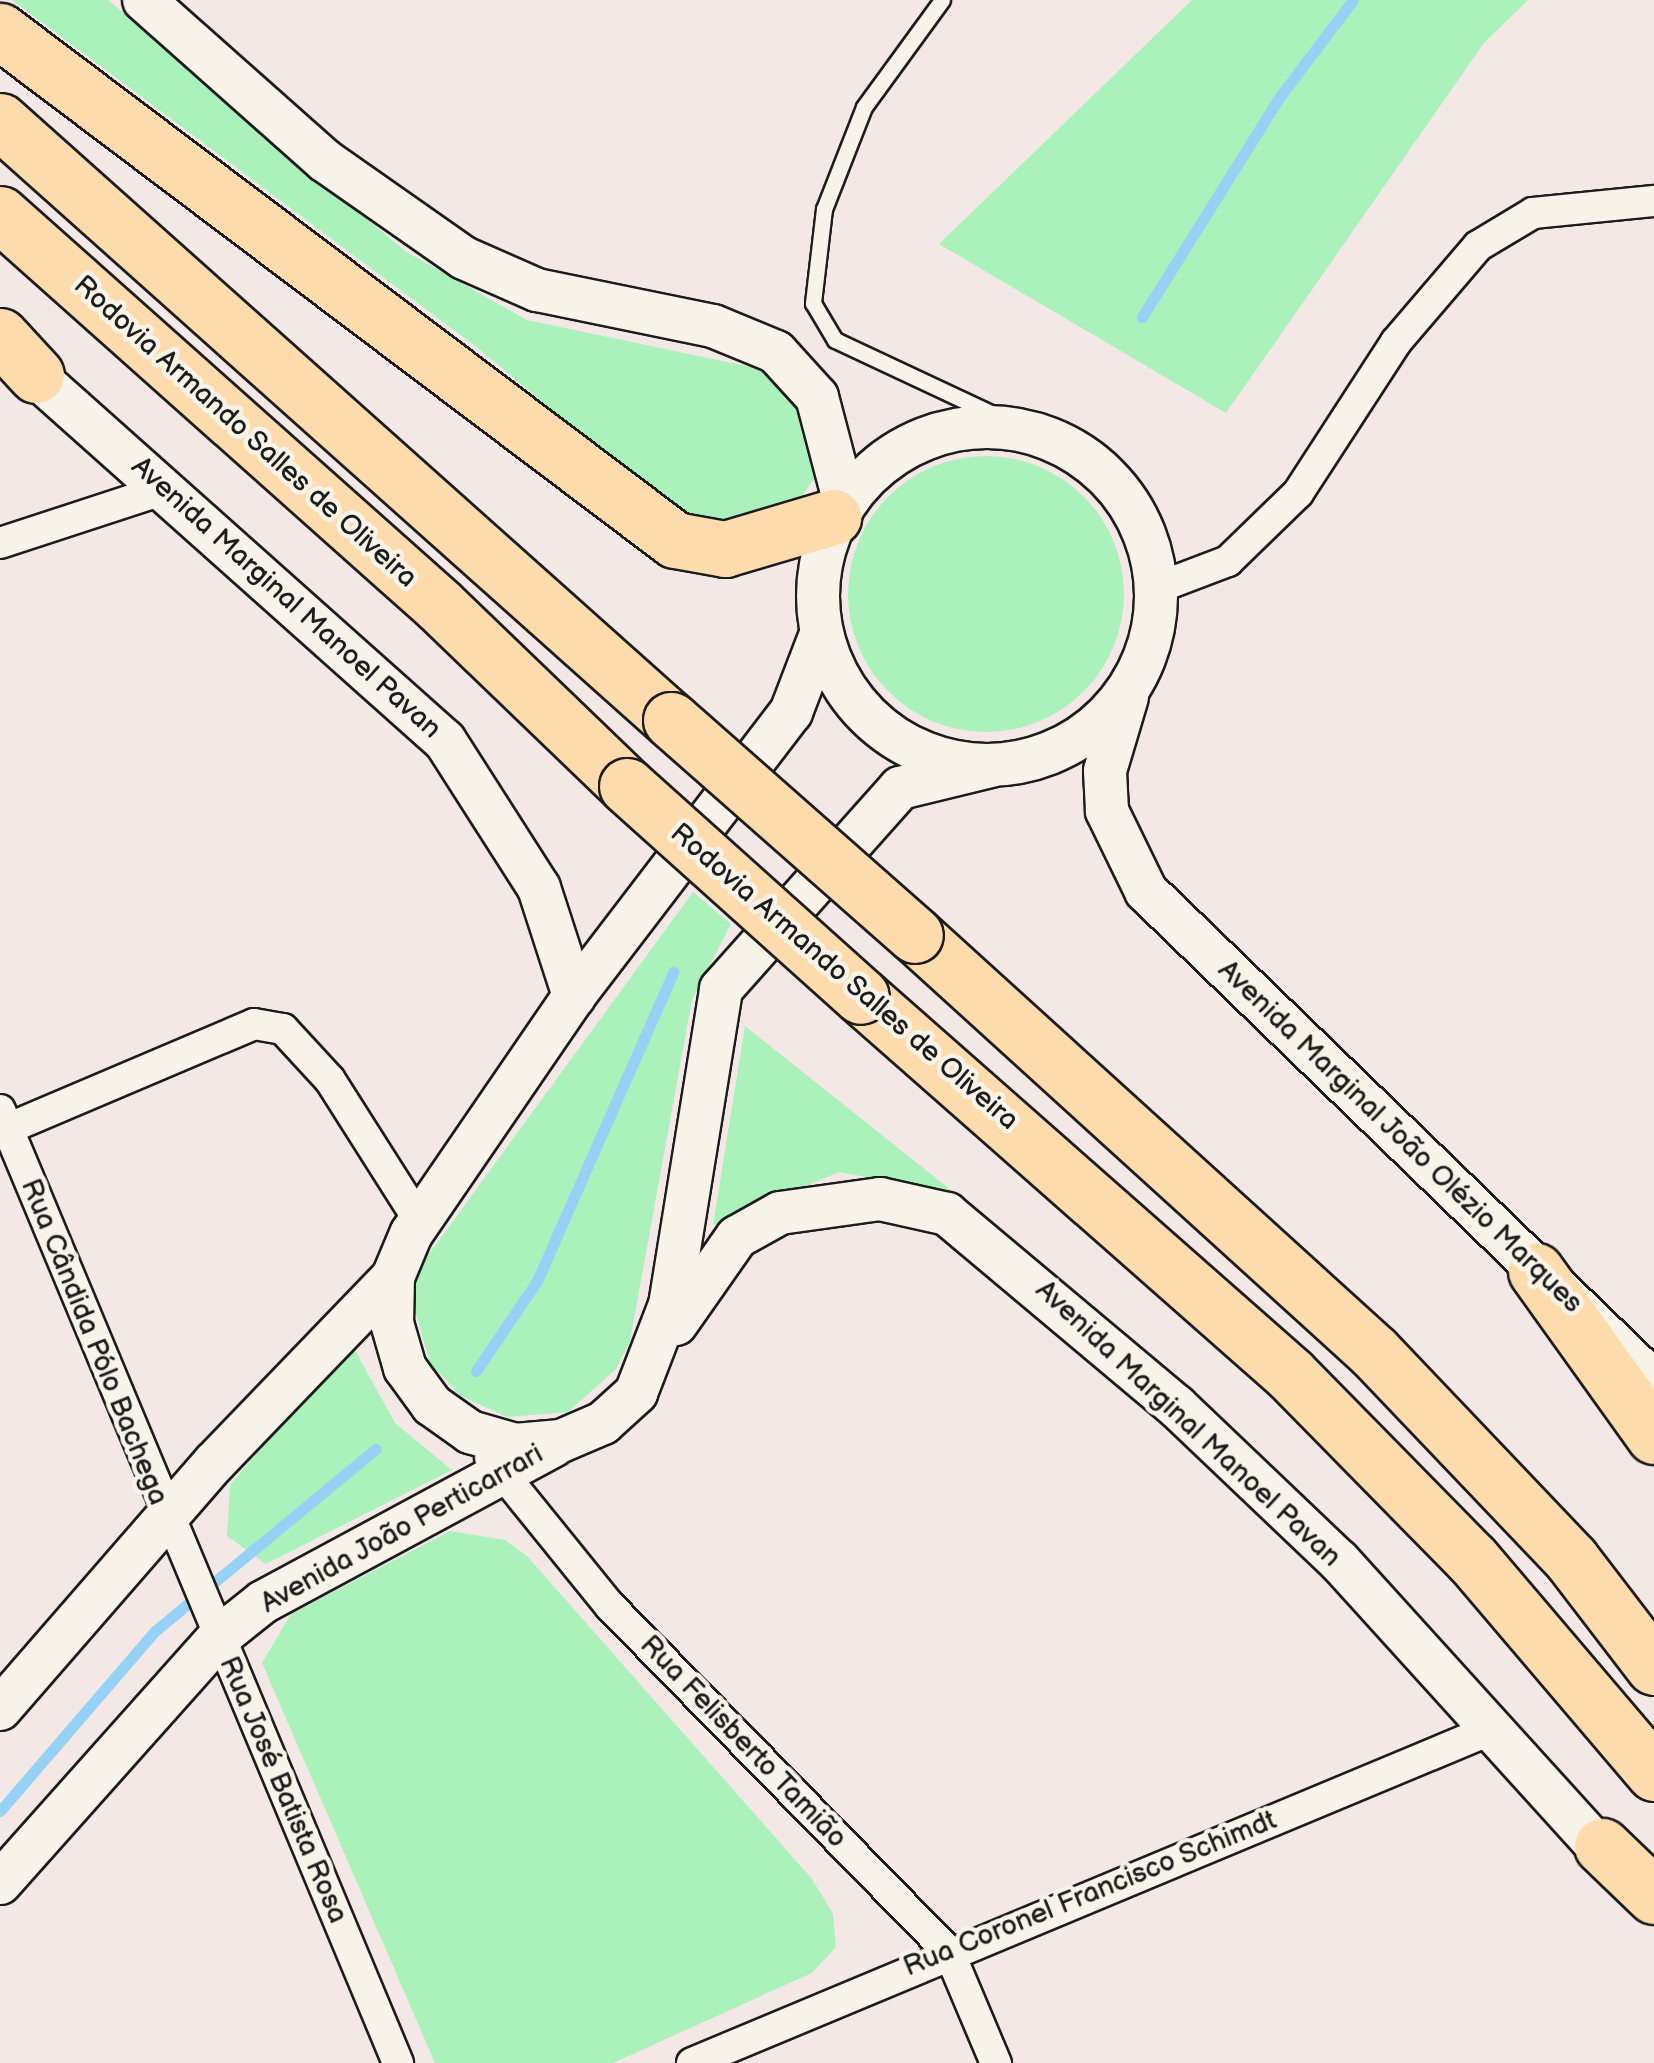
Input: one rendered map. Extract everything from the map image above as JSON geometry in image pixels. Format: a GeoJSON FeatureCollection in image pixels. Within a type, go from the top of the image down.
{"type":"FeatureCollection","features":[{"type":"Feature","properties":{"kind":"highway"},"geometry":{"type":"LineString","coordinates":[[0,30],[675,540],[725,549],[838,508]]}},
{"type":"Feature","properties":{"kind":"highway"},"geometry":{"type":"LineString","coordinates":[[0,120],[915,935],[1374,1352],[1571,1559],[1654,1667]]}},
{"type":"Feature","properties":{"kind":"highway","name":"Rodovia Armando Salles de Oliveira"},"geometry":{"type":"LineString","coordinates":[[0,214],[439,604],[627,786],[860,996],[1290,1374],[1472,1559],[1654,1773]]}},
{"type":"Feature","properties":{"kind":"highway"},"geometry":{"type":"LineString","coordinates":[[1536,1271],[1654,1436]]}},
{"type":"Feature","properties":{"kind":"highway"},"geometry":{"type":"LineString","coordinates":[[1602,1846],[1654,1896]]}},
{"type":"Feature","properties":{"kind":"main road"},"geometry":{"type":"LineString","coordinates":[[144,0],[324,160],[464,258],[536,290],[713,326],[776,352],[817,398],[838,508],[816,591],[821,634],[841,684],[876,725],[922,752],[991,766]]}},
{"type":"Feature","properties":{"kind":"main road","name":"Avenida Marginal Manoel Pavan"},"geometry":{"type":"LineString","coordinates":[[12,352],[168,488],[445,741],[539,888],[574,996]]}},
{"type":"Feature","properties":{"kind":"main road"},"geometry":{"type":"LineString","coordinates":[[658,1355],[721,989],[875,809],[900,788],[1044,756],[1092,730],[1129,692],[1152,642],[1158,588],[1146,536],[1120,489],[1078,453],[1029,430],[975,426],[922,438],[838,508]]}},
{"type":"Feature","properties":{"kind":"main road"},"geometry":{"type":"LineString","coordinates":[[0,1709],[169,1528],[393,1277],[419,1220],[574,996],[791,712],[821,634]]}},
{"type":"Feature","properties":{"kind":"main road","name":"Avenida Marginal João Olézio Marques"},"geometry":{"type":"LineString","coordinates":[[1129,692],[1105,771],[1107,811],[1146,891],[1654,1382]]}},
{"type":"Feature","properties":{"kind":"main road","name":"Avenida Marginal Manoel Pavan"},"geometry":{"type":"LineString","coordinates":[[561,1442],[603,1423],[636,1393],[708,1268],[737,1237],[780,1213],[880,1199],[946,1214],[1204,1432],[1339,1561],[1490,1730],[1602,1846],[1654,1919]]}},
{"type":"Feature","properties":{"kind":"main road"},"geometry":{"type":"LineString","coordinates":[[393,1277],[392,1323],[405,1368],[432,1406],[470,1432],[515,1444],[561,1442]]}},
{"type":"Feature","properties":{"kind":"main road","name":"Avenida João Perticarrari"},"geometry":{"type":"LineString","coordinates":[[0,1883],[212,1624],[561,1442]]}},
{"type":"Feature","properties":{"kind":"street"},"geometry":{"type":"LineString","coordinates":[[1158,588],[1228,561],[1298,493],[1396,342],[1478,246],[1533,214],[1654,201]]}},
{"type":"Feature","properties":{"kind":"street"},"geometry":{"type":"LineString","coordinates":[[0,543],[168,488]]}},
{"type":"Feature","properties":{"kind":"street"},"geometry":{"type":"LineString","coordinates":[[3,1124],[254,1024],[283,1028],[330,1080],[419,1220]]}},
{"type":"Feature","properties":{"kind":"street","name":"Rua Cândida Pólo Bachega"},"geometry":{"type":"LineString","coordinates":[[3,1124],[169,1528]]}},
{"type":"Feature","properties":{"kind":"street","name":"Rua Felisberto Tamião"},"geometry":{"type":"LineString","coordinates":[[470,1432],[610,1606],[949,1952],[996,2063]]}},
{"type":"Feature","properties":{"kind":"street","name":"Rua José Batista Rosa"},"geometry":{"type":"LineString","coordinates":[[169,1528],[398,2063]]}},
{"type":"Feature","properties":{"kind":"street","name":"Rua Coronel Francisco Schimdt"},"geometry":{"type":"LineString","coordinates":[[692,2063],[949,1952],[1490,1730]]}},
{"type":"Feature","properties":{"kind":"lane"},"geometry":{"type":"LineString","coordinates":[[942,0],[864,108],[824,209],[812,303],[834,340],[1029,430]]}},
{"type":"Feature","properties":{"kind":"green space"},"geometry":{"type":"Polygon","coordinates":[[[12,0],[108,0],[405,251],[527,320],[770,371],[815,424],[814,479],[792,509],[753,524],[703,520],[661,501],[479,349],[12,0]]]}},
{"type":"Feature","properties":{"kind":"green space"},"geometry":{"type":"Polygon","coordinates":[[[1192,0],[1528,0],[1484,43],[1226,413],[939,244],[1192,0]]]}},
{"type":"Feature","properties":{"kind":"green space"},"geometry":{"type":"Polygon","coordinates":[[[986,456],[1013,458],[1039,466],[1084,496],[1114,541],[1122,567],[1122,621],[1114,647],[1084,692],[1039,722],[1013,730],[986,732],[959,730],[933,722],[888,692],[858,647],[850,621],[848,594],[850,567],[858,541],[888,496],[933,466],[959,458],[986,456]]]}},
{"type":"Feature","properties":{"kind":"green space"},"geometry":{"type":"Polygon","coordinates":[[[693,892],[731,924],[692,1000],[630,1341],[616,1369],[568,1412],[507,1417],[461,1396],[430,1363],[412,1300],[418,1269],[693,892]]]}},
{"type":"Feature","properties":{"kind":"green space"},"geometry":{"type":"Polygon","coordinates":[[[745,1026],[956,1194],[839,1172],[713,1225],[745,1026]]]}},
{"type":"Feature","properties":{"kind":"green space"},"geometry":{"type":"Polygon","coordinates":[[[351,1343],[395,1423],[452,1470],[266,1564],[227,1536],[230,1485],[351,1343]]]}},
{"type":"Feature","properties":{"kind":"green space"},"geometry":{"type":"Polygon","coordinates":[[[450,1531],[505,1540],[527,1556],[812,1879],[833,1914],[836,1947],[812,1973],[613,2063],[435,2063],[262,1663],[291,1614],[450,1531]]]}},
{"type":"Feature","properties":{"kind":"waterway"},"geometry":{"type":"LineString","coordinates":[[1142,317],[1278,99],[1353,0]]}},
{"type":"Feature","properties":{"kind":"waterway"},"geometry":{"type":"LineString","coordinates":[[476,1371],[537,1281],[673,972]]}},
{"type":"Feature","properties":{"kind":"waterway"},"geometry":{"type":"LineString","coordinates":[[0,1811],[155,1631],[376,1449]]}}]}
